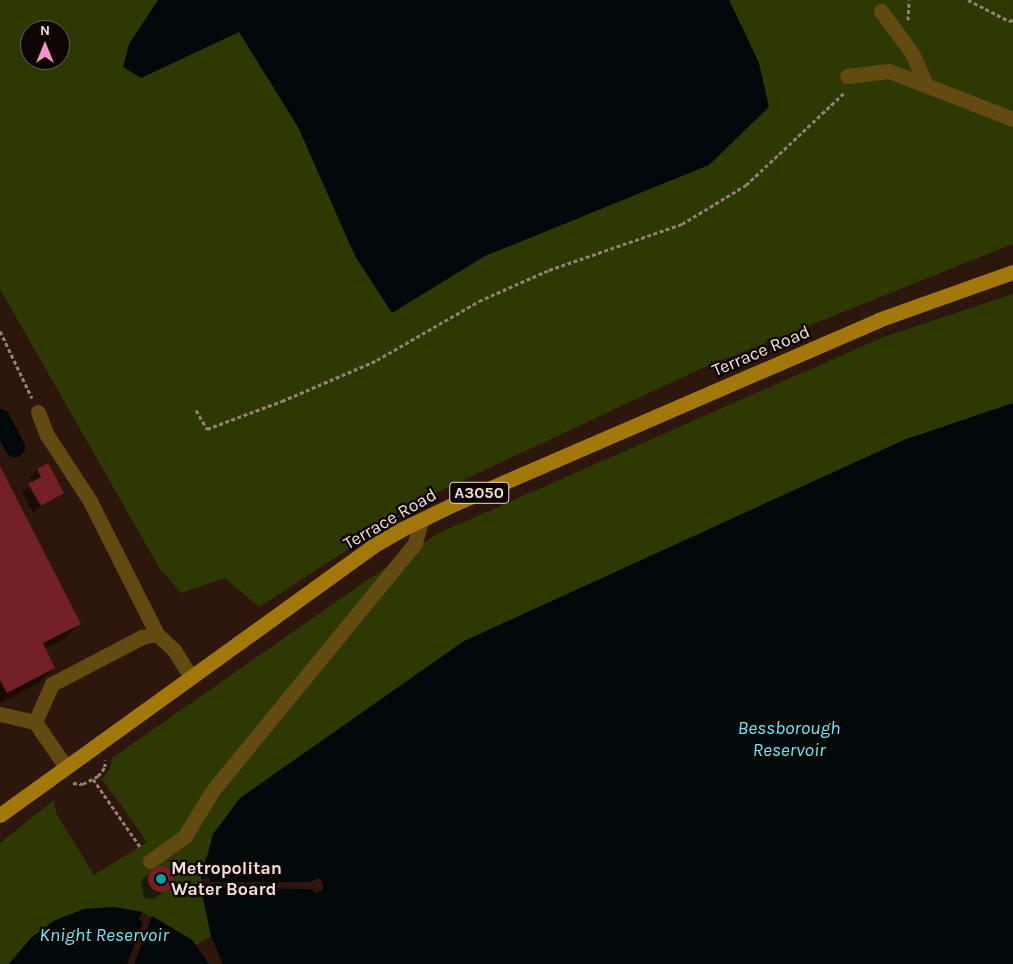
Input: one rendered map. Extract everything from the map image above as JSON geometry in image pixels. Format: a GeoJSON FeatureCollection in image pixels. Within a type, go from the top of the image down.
{"type":"FeatureCollection","features":[{"type":"Feature","properties":{"kind":"main road","name":"Terrace Road"},"geometry":{"type":"LineString","coordinates":[[0,815],[68,774],[192,677],[371,547],[421,520],[878,320],[1013,272]]}},
{"type":"Feature","properties":{"kind":"lane"},"geometry":{"type":"LineString","coordinates":[[881,11],[912,53],[926,85]]}},
{"type":"Feature","properties":{"kind":"lane"},"geometry":{"type":"LineString","coordinates":[[847,76],[890,71],[1013,119]]}},
{"type":"Feature","properties":{"kind":"lane"},"geometry":{"type":"LineString","coordinates":[[38,412],[46,435],[90,501],[157,634],[174,650],[192,677]]}},
{"type":"Feature","properties":{"kind":"lane"},"geometry":{"type":"LineString","coordinates":[[150,861],[185,836],[213,790],[414,543],[421,520]]}},
{"type":"Feature","properties":{"kind":"lane"},"geometry":{"type":"LineString","coordinates":[[35,722],[52,684],[142,637],[157,634]]}},
{"type":"Feature","properties":{"kind":"lane"},"geometry":{"type":"LineString","coordinates":[[2,710],[35,722],[68,774]]}},
{"type":"Feature","properties":{"kind":"path"},"geometry":{"type":"LineString","coordinates":[[968,0],[1009,21],[1013,20]]}},
{"type":"Feature","properties":{"kind":"path"},"geometry":{"type":"LineString","coordinates":[[196,410],[207,429],[282,401],[377,360],[506,290],[549,270],[682,224],[746,185],[848,90],[847,76]]}},
{"type":"Feature","properties":{"kind":"path"},"geometry":{"type":"LineString","coordinates":[[0,331],[38,412]]}},
{"type":"Feature","properties":{"kind":"path"},"geometry":{"type":"LineString","coordinates":[[68,774],[80,785],[93,779],[105,767],[104,757]]}},
{"type":"Feature","properties":{"kind":"path"},"geometry":{"type":"LineString","coordinates":[[93,779],[138,844]]}},
{"type":"Feature","properties":{"kind":"green space"},"geometry":{"type":"Polygon","coordinates":[[[0,0],[299,0],[759,63],[729,0],[1013,0],[1013,244],[698,370],[434,494],[259,607],[225,578],[181,593],[160,569],[0,289],[0,0]]]}},
{"type":"Feature","properties":{"kind":"green space"},"geometry":{"type":"Polygon","coordinates":[[[1013,294],[1013,403],[904,440],[205,857],[201,888],[211,936],[196,945],[142,912],[114,907],[84,909],[54,921],[31,938],[9,964],[0,964],[0,843],[54,800],[56,813],[94,875],[147,842],[102,779],[110,768],[112,758],[366,581],[439,533],[881,338],[1013,294]]]}},
{"type":"Feature","properties":{"kind":"water"},"geometry":{"type":"Polygon","coordinates":[[[158,0],[729,0],[759,63],[769,107],[709,165],[485,256],[392,313],[355,256],[298,127],[239,32],[141,78],[123,67],[129,44],[158,0]]]}},
{"type":"Feature","properties":{"kind":"water","name":"Bessborough Reservoir"},"geometry":{"type":"Polygon","coordinates":[[[1013,403],[1013,964],[223,964],[211,936],[201,888],[310,889],[317,893],[323,889],[323,882],[318,878],[310,882],[210,882],[210,878],[201,879],[213,834],[240,798],[464,641],[904,440],[1013,403]]]}},
{"type":"Feature","properties":{"kind":"water","name":"Knight Reservoir"},"geometry":{"type":"Polygon","coordinates":[[[114,907],[142,912],[139,920],[143,922],[127,964],[9,964],[31,938],[54,921],[84,909],[114,907]]]}},
{"type":"Feature","properties":{"kind":"water","name":"Knight Reservoir"},"geometry":{"type":"Polygon","coordinates":[[[152,916],[192,940],[209,964],[134,964],[152,916]]]}},
{"type":"Feature","properties":{"kind":"building"},"geometry":{"type":"Polygon","coordinates":[[[48,463],[64,493],[41,506],[28,484],[41,477],[37,469],[48,463]]]}},
{"type":"Feature","properties":{"kind":"building"},"geometry":{"type":"Polygon","coordinates":[[[0,466],[81,624],[43,643],[55,668],[7,693],[0,680],[0,466]]]}},
{"type":"Feature","properties":{"kind":"building","name":"Metropolitan Water Board"},"geometry":{"type":"Polygon","coordinates":[[[161,866],[170,870],[174,879],[170,888],[161,892],[152,888],[148,879],[152,870],[161,866]]]}},
{"type":"Feature","properties":{"kind":"waterway"},"geometry":{"type":"LineString","coordinates":[[0,419],[15,447]]}},
{"type":"Feature","properties":{"kind":"place","name":"Metropolitan Water Board"},"geometry":{"type":"Point","coordinates":[161,879]}}]}
